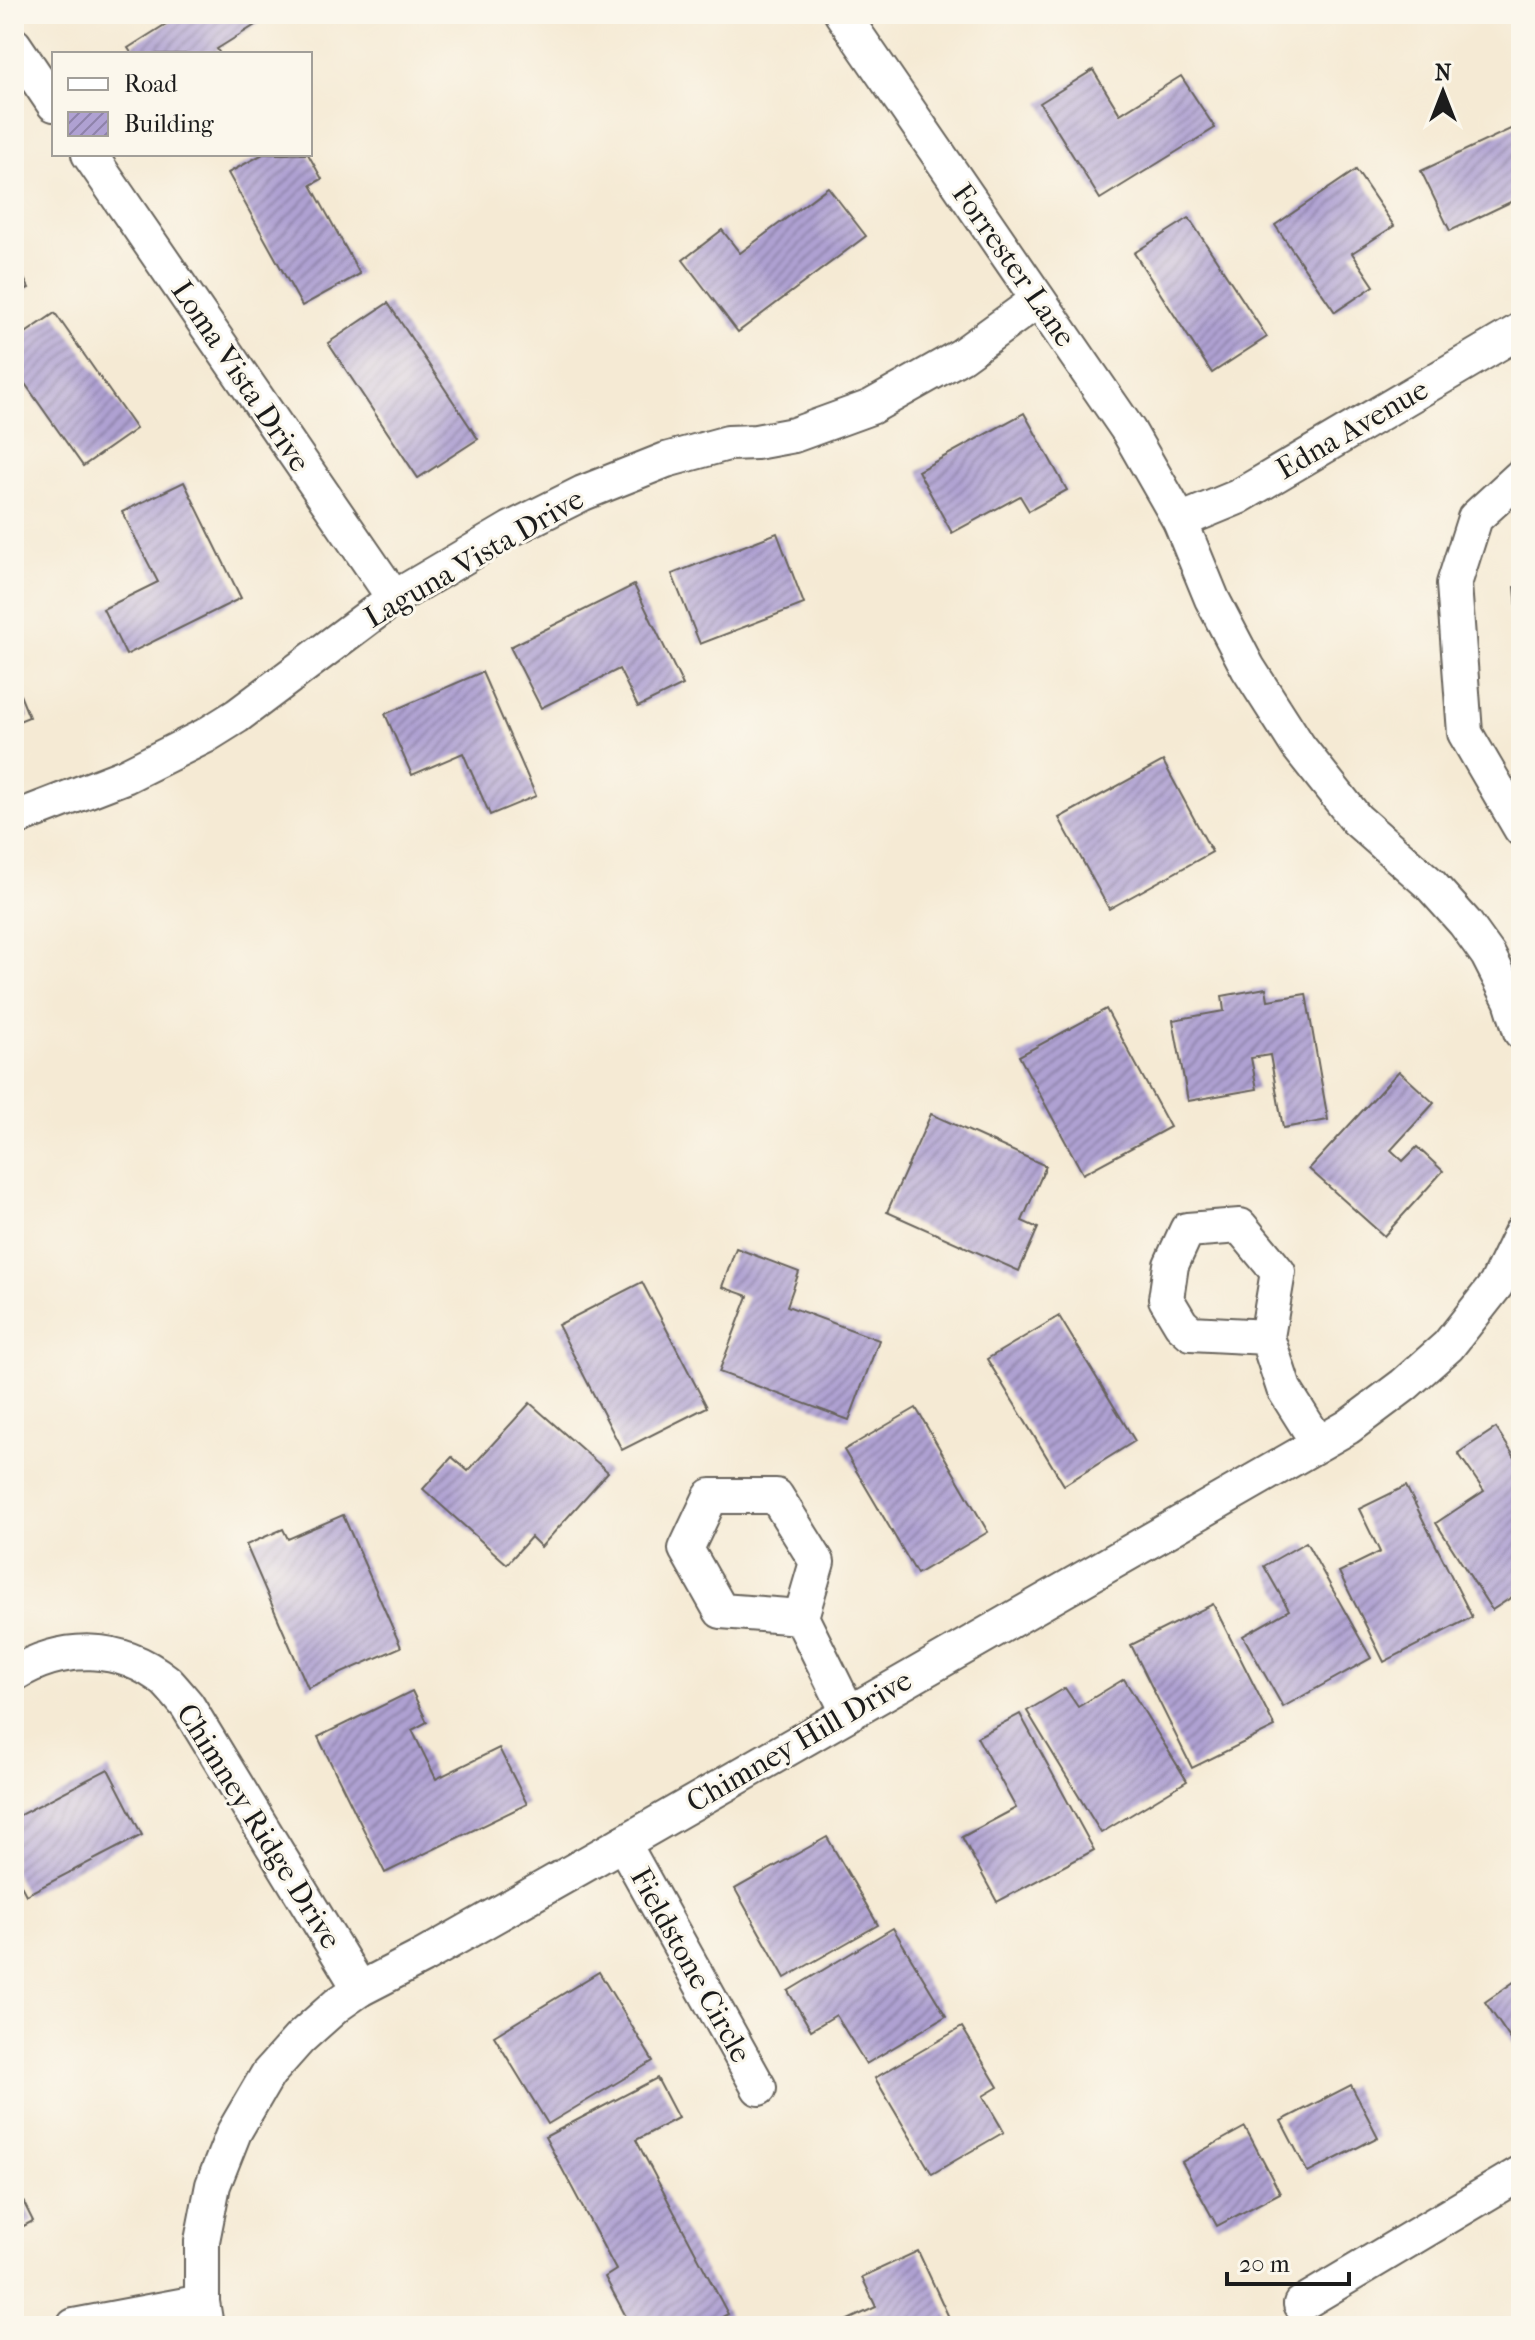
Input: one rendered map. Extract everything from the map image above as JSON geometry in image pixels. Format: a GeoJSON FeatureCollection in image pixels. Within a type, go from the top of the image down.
{"type":"FeatureCollection","features":[{"type":"Feature","properties":{"kind":"street","name":"Forrester Lane"},"geometry":{"type":"LineString","coordinates":[[842,14],[1128,430],[1180,521]]}},
{"type":"Feature","properties":{"kind":"street"},"geometry":{"type":"LineString","coordinates":[[14,45],[52,101]]}},
{"type":"Feature","properties":{"kind":"street","name":"Loma Vista Drive"},"geometry":{"type":"LineString","coordinates":[[90,156],[394,598]]}},
{"type":"Feature","properties":{"kind":"street","name":"Laguna Vista Drive"},"geometry":{"type":"LineString","coordinates":[[14,819],[125,776],[205,736],[237,716],[394,598],[511,529],[583,493],[666,460],[728,443],[794,435],[871,407],[961,356],[1038,300]]}},
{"type":"Feature","properties":{"kind":"street","name":"Edna Avenue"},"geometry":{"type":"LineString","coordinates":[[1180,521],[1238,497],[1521,330]]}},
{"type":"Feature","properties":{"kind":"street"},"geometry":{"type":"LineString","coordinates":[[1521,476],[1475,518],[1454,584],[1465,733],[1521,829]]}},
{"type":"Feature","properties":{"kind":"street"},"geometry":{"type":"LineString","coordinates":[[1180,521],[1212,599],[1248,668],[1298,746],[1356,819],[1430,884],[1465,923],[1488,955],[1511,1000],[1521,1032]]}},
{"type":"Feature","properties":{"kind":"street","name":"Chimney Hill Drive"},"geometry":{"type":"LineString","coordinates":[[204,2314],[202,2241],[213,2185],[234,2132],[268,2074],[300,2038],[337,2005],[360,1989],[623,1843],[1348,1427],[1393,1394],[1448,1346],[1496,1285],[1521,1233]]}},
{"type":"Feature","properties":{"kind":"street"},"geometry":{"type":"LineString","coordinates":[[1267,1337],[1284,1389],[1318,1443]]}},
{"type":"Feature","properties":{"kind":"street"},"geometry":{"type":"LineString","coordinates":[[801,1617],[848,1712]]}},
{"type":"Feature","properties":{"kind":"street","name":"Chimney Ridge Drive"},"geometry":{"type":"LineString","coordinates":[[14,1674],[59,1654],[93,1651],[143,1666],[167,1682],[187,1705],[360,1989]]}},
{"type":"Feature","properties":{"kind":"street","name":"Fieldstone Circle"},"geometry":{"type":"LineString","coordinates":[[623,1843],[759,2088]]}},
{"type":"Feature","properties":{"kind":"street"},"geometry":{"type":"LineString","coordinates":[[1301,2304],[1521,2173]]}},
{"type":"Feature","properties":{"kind":"street"},"geometry":{"type":"LineString","coordinates":[[74,2326],[204,2314]]}},
{"type":"Feature","properties":{"kind":"building"},"geometry":{"type":"Polygon","coordinates":[[[182,14],[267,14],[268,17],[217,49],[219,52],[131,52],[128,48],[182,14]]]}},
{"type":"Feature","properties":{"kind":"building"},"geometry":{"type":"Polygon","coordinates":[[[1093,70],[1120,114],[1181,76],[1215,128],[1100,199],[1040,103],[1093,70]]]}},
{"type":"Feature","properties":{"kind":"building"},"geometry":{"type":"Polygon","coordinates":[[[1521,124],[1521,197],[1450,231],[1421,171],[1521,124]]]}},
{"type":"Feature","properties":{"kind":"building"},"geometry":{"type":"Polygon","coordinates":[[[259,156],[309,156],[322,179],[311,185],[360,274],[302,306],[228,173],[259,156]]]}},
{"type":"Feature","properties":{"kind":"building"},"geometry":{"type":"Polygon","coordinates":[[[1356,170],[1394,226],[1352,253],[1374,286],[1335,312],[1275,225],[1356,170]]]}},
{"type":"Feature","properties":{"kind":"building"},"geometry":{"type":"Polygon","coordinates":[[[828,187],[866,236],[738,332],[683,260],[722,230],[740,253],[828,187]]]}},
{"type":"Feature","properties":{"kind":"building"},"geometry":{"type":"Polygon","coordinates":[[[1189,218],[1267,337],[1212,373],[1134,253],[1189,218]]]}},
{"type":"Feature","properties":{"kind":"building"},"geometry":{"type":"Polygon","coordinates":[[[14,259],[29,288],[14,295],[14,259]]]}},
{"type":"Feature","properties":{"kind":"building"},"geometry":{"type":"Polygon","coordinates":[[[388,303],[478,439],[418,478],[328,343],[388,303]]]}},
{"type":"Feature","properties":{"kind":"building"},"geometry":{"type":"Polygon","coordinates":[[[55,313],[136,429],[83,466],[14,368],[14,341],[55,313]]]}},
{"type":"Feature","properties":{"kind":"building"},"geometry":{"type":"Polygon","coordinates":[[[1024,413],[1067,490],[1029,511],[1020,496],[952,533],[918,471],[1024,413]]]}},
{"type":"Feature","properties":{"kind":"building"},"geometry":{"type":"Polygon","coordinates":[[[184,482],[241,598],[126,655],[103,609],[158,582],[122,512],[184,482]]]}},
{"type":"Feature","properties":{"kind":"building"},"geometry":{"type":"Polygon","coordinates":[[[777,533],[804,604],[700,644],[672,574],[777,533]]]}},
{"type":"Feature","properties":{"kind":"building"},"geometry":{"type":"Polygon","coordinates":[[[634,585],[683,685],[638,707],[619,669],[541,708],[510,647],[634,585]]]}},
{"type":"Feature","properties":{"kind":"building"},"geometry":{"type":"Polygon","coordinates":[[[1515,587],[1521,587],[1521,629],[1519,629],[1515,587]]]}},
{"type":"Feature","properties":{"kind":"building"},"geometry":{"type":"Polygon","coordinates":[[[482,672],[536,796],[490,815],[463,753],[412,775],[385,714],[482,672]]]}},
{"type":"Feature","properties":{"kind":"building"},"geometry":{"type":"Polygon","coordinates":[[[14,680],[29,717],[14,723],[14,680]]]}},
{"type":"Feature","properties":{"kind":"building"},"geometry":{"type":"Polygon","coordinates":[[[1163,761],[1212,852],[1109,909],[1059,818],[1163,761]]]}},
{"type":"Feature","properties":{"kind":"building"},"geometry":{"type":"Polygon","coordinates":[[[1266,988],[1268,1000],[1306,994],[1328,1120],[1283,1128],[1270,1055],[1251,1058],[1257,1089],[1188,1101],[1173,1020],[1224,1011],[1222,996],[1266,988]]]}},
{"type":"Feature","properties":{"kind":"building"},"geometry":{"type":"Polygon","coordinates":[[[1106,1009],[1170,1127],[1083,1174],[1019,1056],[1106,1009]]]}},
{"type":"Feature","properties":{"kind":"building"},"geometry":{"type":"Polygon","coordinates":[[[1399,1071],[1434,1103],[1391,1150],[1403,1161],[1417,1147],[1443,1171],[1384,1236],[1309,1169],[1399,1071]]]}},
{"type":"Feature","properties":{"kind":"building"},"geometry":{"type":"Polygon","coordinates":[[[931,1114],[1046,1166],[1022,1221],[1038,1228],[1019,1271],[887,1212],[931,1114]]]}},
{"type":"Feature","properties":{"kind":"building"},"geometry":{"type":"Polygon","coordinates":[[[736,1248],[799,1272],[787,1306],[879,1340],[849,1420],[719,1372],[748,1296],[722,1287],[736,1248]]]}},
{"type":"Feature","properties":{"kind":"building"},"geometry":{"type":"Polygon","coordinates":[[[642,1282],[707,1407],[622,1450],[558,1325],[642,1282]]]}},
{"type":"Feature","properties":{"kind":"building"},"geometry":{"type":"Polygon","coordinates":[[[1059,1316],[1135,1441],[1064,1485],[987,1359],[1059,1316]]]}},
{"type":"Feature","properties":{"kind":"building"},"geometry":{"type":"Polygon","coordinates":[[[530,1403],[608,1472],[541,1547],[531,1537],[507,1564],[423,1489],[452,1457],[468,1471],[530,1403]]]}},
{"type":"Feature","properties":{"kind":"building"},"geometry":{"type":"Polygon","coordinates":[[[916,1408],[988,1532],[917,1574],[844,1450],[916,1408]]]}},
{"type":"Feature","properties":{"kind":"building"},"geometry":{"type":"Polygon","coordinates":[[[1496,1428],[1521,1467],[1521,1591],[1492,1610],[1436,1523],[1484,1491],[1458,1453],[1496,1428]]]}},
{"type":"Feature","properties":{"kind":"building"},"geometry":{"type":"Polygon","coordinates":[[[1406,1486],[1472,1617],[1384,1662],[1339,1572],[1380,1552],[1359,1509],[1406,1486]]]}},
{"type":"Feature","properties":{"kind":"building"},"geometry":{"type":"Polygon","coordinates":[[[343,1515],[401,1647],[308,1688],[246,1545],[283,1529],[288,1539],[343,1515]]]}},
{"type":"Feature","properties":{"kind":"building"},"geometry":{"type":"Polygon","coordinates":[[[1306,1542],[1371,1658],[1283,1707],[1243,1636],[1289,1610],[1264,1566],[1306,1542]]]}},
{"type":"Feature","properties":{"kind":"building"},"geometry":{"type":"Polygon","coordinates":[[[1213,1604],[1275,1727],[1192,1768],[1131,1645],[1213,1604]]]}},
{"type":"Feature","properties":{"kind":"building"},"geometry":{"type":"Polygon","coordinates":[[[1124,1679],[1187,1781],[1101,1833],[1027,1711],[1065,1688],[1078,1707],[1124,1679]]]}},
{"type":"Feature","properties":{"kind":"building"},"geometry":{"type":"Polygon","coordinates":[[[412,1691],[427,1722],[412,1730],[436,1779],[499,1748],[527,1804],[385,1873],[318,1737],[412,1691]]]}},
{"type":"Feature","properties":{"kind":"building"},"geometry":{"type":"Polygon","coordinates":[[[1020,1714],[1094,1850],[997,1902],[962,1837],[1016,1808],[977,1737],[1020,1714]]]}},
{"type":"Feature","properties":{"kind":"building"},"geometry":{"type":"Polygon","coordinates":[[[108,1769],[142,1835],[26,1895],[14,1872],[14,1818],[108,1769]]]}},
{"type":"Feature","properties":{"kind":"building"},"geometry":{"type":"Polygon","coordinates":[[[827,1837],[878,1925],[785,1978],[735,1889],[827,1837]]]}},
{"type":"Feature","properties":{"kind":"building"},"geometry":{"type":"Polygon","coordinates":[[[893,1928],[946,2016],[866,2064],[836,2015],[811,2030],[788,1991],[893,1928]]]}},
{"type":"Feature","properties":{"kind":"building"},"geometry":{"type":"Polygon","coordinates":[[[599,1972],[653,2061],[548,2124],[494,2036],[599,1972]]]}},
{"type":"Feature","properties":{"kind":"building"},"geometry":{"type":"Polygon","coordinates":[[[1521,1977],[1521,2044],[1516,2047],[1485,2002],[1521,1977]]]}},
{"type":"Feature","properties":{"kind":"building"},"geometry":{"type":"Polygon","coordinates":[[[962,2027],[998,2087],[983,2096],[1004,2132],[932,2174],[875,2078],[962,2027]]]}},
{"type":"Feature","properties":{"kind":"building"},"geometry":{"type":"Polygon","coordinates":[[[657,2078],[678,2118],[636,2140],[728,2314],[706,2326],[631,2326],[605,2277],[616,2270],[545,2137],[657,2078]]]}},
{"type":"Feature","properties":{"kind":"building"},"geometry":{"type":"Polygon","coordinates":[[[1351,2085],[1378,2137],[1308,2173],[1281,2121],[1351,2085]]]}},
{"type":"Feature","properties":{"kind":"building"},"geometry":{"type":"Polygon","coordinates":[[[1245,2127],[1280,2193],[1217,2226],[1182,2162],[1245,2127]]]}},
{"type":"Feature","properties":{"kind":"building"},"geometry":{"type":"Polygon","coordinates":[[[14,2183],[33,2221],[14,2231],[14,2183]]]}},
{"type":"Feature","properties":{"kind":"building"},"geometry":{"type":"Polygon","coordinates":[[[918,2251],[953,2326],[835,2326],[876,2307],[862,2277],[918,2251]]]}}]}
